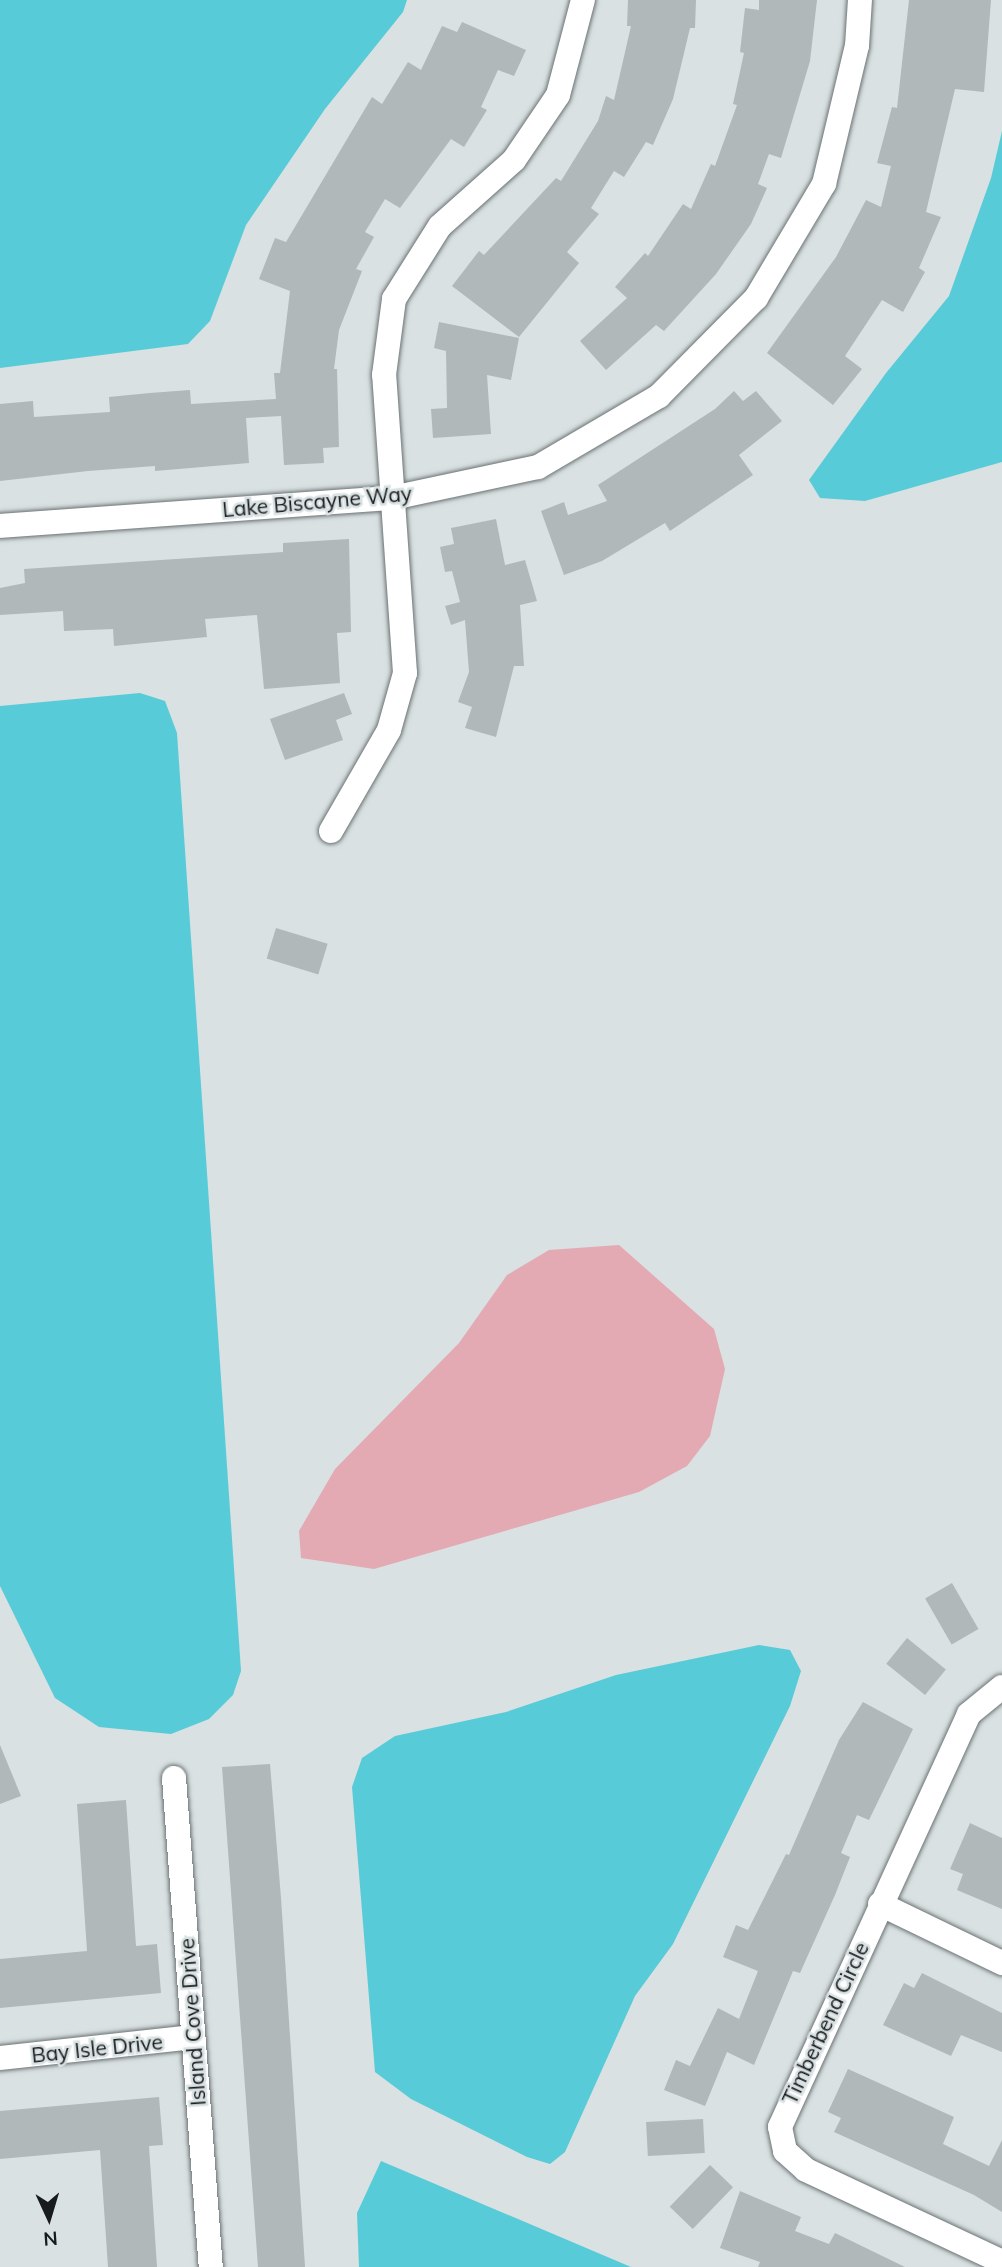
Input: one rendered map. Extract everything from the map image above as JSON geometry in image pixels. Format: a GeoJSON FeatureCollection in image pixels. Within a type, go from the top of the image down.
{"type":"FeatureCollection","features":[{"type":"Feature","properties":{"kind":"street"},"geometry":{"type":"LineString","coordinates":[[331,831],[389,730],[405,673],[384,375],[394,299],[440,226],[514,160],[558,95],[583,0]]}},
{"type":"Feature","properties":{"kind":"street","name":"Lake Biscayne Way"},"geometry":{"type":"LineString","coordinates":[[0,526],[392,498],[538,467],[659,396],[756,298],[824,184],[857,46],[860,0]]}},
{"type":"Feature","properties":{"kind":"street","name":"Timberbend Circle"},"geometry":{"type":"LineString","coordinates":[[1002,1688],[969,1714],[785,2108],[780,2127],[785,2151],[806,2170],[1002,2262]]}},
{"type":"Feature","properties":{"kind":"street","name":"Island Cove Drive"},"geometry":{"type":"LineString","coordinates":[[174,1778],[211,2267]]}},
{"type":"Feature","properties":{"kind":"street"},"geometry":{"type":"LineString","coordinates":[[880,1904],[1002,1963]]}},
{"type":"Feature","properties":{"kind":"street","name":"Bay Isle Drive"},"geometry":{"type":"LineString","coordinates":[[0,2059],[193,2037]]}},
{"type":"Feature","properties":{"kind":"shaded area"},"geometry":{"type":"Polygon","coordinates":[[[619,1245],[714,1329],[725,1369],[710,1436],[687,1466],[639,1492],[374,1569],[301,1558],[299,1531],[335,1469],[459,1343],[507,1275],[549,1250],[619,1245]]]}},
{"type":"Feature","properties":{"kind":"water"},"geometry":{"type":"Polygon","coordinates":[[[0,0],[407,0],[403,12],[325,109],[246,225],[210,321],[188,344],[0,368],[0,0]]]}},
{"type":"Feature","properties":{"kind":"water"},"geometry":{"type":"Polygon","coordinates":[[[1002,131],[1002,462],[865,501],[820,498],[809,480],[886,373],[949,296],[991,178],[1002,131]]]}},
{"type":"Feature","properties":{"kind":"water"},"geometry":{"type":"Polygon","coordinates":[[[140,693],[165,701],[177,733],[241,1671],[233,1695],[209,1719],[171,1734],[99,1727],[55,1698],[0,1586],[0,706],[140,693]]]}},
{"type":"Feature","properties":{"kind":"water"},"geometry":{"type":"Polygon","coordinates":[[[759,1645],[790,1650],[801,1671],[790,1706],[673,1944],[635,1996],[565,2152],[550,2164],[527,2157],[411,2099],[375,2072],[352,1787],[362,1758],[395,1736],[506,1712],[616,1675],[759,1645]]]}},
{"type":"Feature","properties":{"kind":"water"},"geometry":{"type":"Polygon","coordinates":[[[381,2161],[631,2267],[359,2267],[357,2213],[381,2161]]]}},
{"type":"Feature","properties":{"kind":"building"},"geometry":{"type":"Polygon","coordinates":[[[628,0],[696,0],[695,28],[690,28],[673,99],[653,145],[646,142],[624,177],[614,171],[591,208],[599,214],[567,252],[579,263],[519,337],[452,286],[479,251],[484,255],[556,178],[561,181],[598,121],[606,96],[614,100],[631,26],[627,26],[628,0]]]}},
{"type":"Feature","properties":{"kind":"building"},"geometry":{"type":"Polygon","coordinates":[[[759,0],[817,0],[810,61],[781,158],[769,154],[758,184],[767,188],[751,224],[716,274],[664,331],[656,325],[606,370],[580,341],[627,298],[615,287],[645,253],[648,256],[683,204],[691,209],[711,164],[715,166],[737,105],[733,104],[744,53],[740,52],[745,8],[759,10],[759,0]]]}},
{"type":"Feature","properties":{"kind":"building"},"geometry":{"type":"Polygon","coordinates":[[[909,0],[991,0],[984,92],[955,89],[926,212],[941,217],[919,268],[925,272],[903,312],[882,300],[845,356],[862,369],[833,405],[767,353],[836,257],[866,200],[881,207],[891,166],[877,163],[892,107],[897,108],[909,0]]]}},
{"type":"Feature","properties":{"kind":"building"},"geometry":{"type":"Polygon","coordinates":[[[462,22],[526,50],[514,76],[498,70],[481,107],[487,110],[464,147],[451,139],[400,208],[385,199],[365,232],[374,237],[356,269],[362,271],[339,330],[334,369],[337,369],[339,447],[323,448],[324,463],[284,465],[281,416],[246,418],[249,463],[155,471],[155,466],[0,481],[0,404],[33,401],[34,417],[110,412],[109,397],[190,390],[191,404],[276,399],[274,373],[280,373],[290,291],[259,279],[275,238],[286,242],[372,97],[382,104],[408,62],[421,70],[442,26],[457,32],[462,22]]]}},
{"type":"Feature","properties":{"kind":"building"},"geometry":{"type":"Polygon","coordinates":[[[439,322],[519,338],[511,380],[487,375],[491,434],[433,438],[431,409],[447,408],[446,351],[434,348],[439,322]]]}},
{"type":"Feature","properties":{"kind":"building"},"geometry":{"type":"Polygon","coordinates":[[[734,391],[743,401],[756,391],[782,421],[739,455],[753,475],[670,531],[665,523],[602,561],[564,575],[541,511],[564,502],[568,515],[607,501],[598,485],[715,409],[734,391]]]}},
{"type":"Feature","properties":{"kind":"building"},"geometry":{"type":"Polygon","coordinates":[[[496,519],[505,565],[525,560],[537,601],[520,605],[524,666],[514,666],[496,737],[465,728],[472,707],[458,702],[469,672],[465,620],[451,625],[445,606],[460,602],[452,571],[445,572],[440,547],[454,544],[451,528],[496,519]]]}},
{"type":"Feature","properties":{"kind":"building"},"geometry":{"type":"Polygon","coordinates":[[[349,539],[351,632],[337,633],[340,683],[264,689],[257,615],[205,619],[207,637],[114,646],[113,629],[64,631],[63,611],[0,615],[0,588],[25,583],[24,569],[283,552],[283,543],[349,539]]]}},
{"type":"Feature","properties":{"kind":"building"},"geometry":{"type":"Polygon","coordinates":[[[344,693],[352,714],[336,720],[343,740],[285,760],[270,719],[344,693]]]}},
{"type":"Feature","properties":{"kind":"building"},"geometry":{"type":"Polygon","coordinates":[[[276,928],[328,944],[318,974],[267,959],[276,928]]]}},
{"type":"Feature","properties":{"kind":"building"},"geometry":{"type":"Polygon","coordinates":[[[952,1583],[979,1629],[952,1644],[925,1598],[952,1583]]]}},
{"type":"Feature","properties":{"kind":"building"},"geometry":{"type":"Polygon","coordinates":[[[907,1638],[946,1669],[925,1695],[886,1664],[907,1638]]]}},
{"type":"Feature","properties":{"kind":"building"},"geometry":{"type":"Polygon","coordinates":[[[863,1702],[913,1729],[869,1820],[857,1815],[841,1853],[850,1857],[835,1895],[800,1973],[793,1971],[754,2065],[727,2052],[705,2106],[664,2090],[676,2060],[690,2066],[718,2008],[739,2019],[758,1971],[723,1957],[736,1925],[748,1930],[786,1854],[789,1855],[839,1740],[863,1702]]]}},
{"type":"Feature","properties":{"kind":"building"},"geometry":{"type":"Polygon","coordinates":[[[0,1745],[21,1796],[0,1804],[0,1745]]]}},
{"type":"Feature","properties":{"kind":"building"},"geometry":{"type":"Polygon","coordinates":[[[270,1764],[305,2267],[258,2267],[222,1767],[270,1764]]]}},
{"type":"Feature","properties":{"kind":"building"},"geometry":{"type":"Polygon","coordinates":[[[126,1800],[136,1946],[157,1944],[161,1993],[0,2008],[0,1959],[87,1951],[77,1804],[126,1800]]]}},
{"type":"Feature","properties":{"kind":"building"},"geometry":{"type":"Polygon","coordinates":[[[970,1823],[1002,1838],[1002,1909],[957,1890],[963,1874],[950,1869],[970,1823]]]}},
{"type":"Feature","properties":{"kind":"building"},"geometry":{"type":"Polygon","coordinates":[[[922,1973],[1002,2013],[1002,2052],[961,2035],[951,2056],[883,2025],[904,1983],[914,1988],[922,1973]]]}},
{"type":"Feature","properties":{"kind":"building"},"geometry":{"type":"Polygon","coordinates":[[[848,2069],[954,2117],[943,2144],[989,2166],[1002,2140],[1002,2212],[974,2195],[834,2132],[841,2118],[828,2112],[848,2069]]]}},
{"type":"Feature","properties":{"kind":"building"},"geometry":{"type":"Polygon","coordinates":[[[159,2097],[163,2145],[149,2146],[157,2267],[108,2267],[100,2150],[0,2159],[0,2111],[159,2097]]]}},
{"type":"Feature","properties":{"kind":"building"},"geometry":{"type":"Polygon","coordinates":[[[703,2119],[705,2153],[648,2156],[646,2122],[703,2119]]]}},
{"type":"Feature","properties":{"kind":"building"},"geometry":{"type":"Polygon","coordinates":[[[710,2165],[733,2187],[693,2229],[670,2207],[710,2165]]]}},
{"type":"Feature","properties":{"kind":"building"},"geometry":{"type":"Polygon","coordinates":[[[740,2191],[801,2217],[795,2231],[829,2244],[835,2233],[905,2267],[758,2267],[760,2262],[720,2248],[740,2191]]]}}]}
